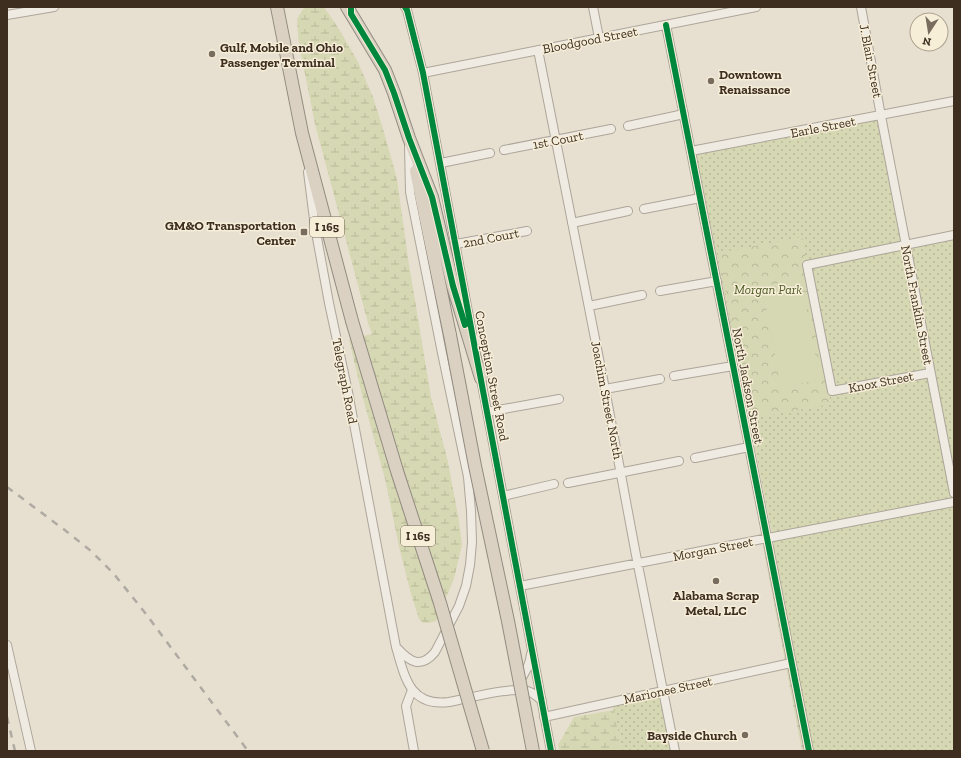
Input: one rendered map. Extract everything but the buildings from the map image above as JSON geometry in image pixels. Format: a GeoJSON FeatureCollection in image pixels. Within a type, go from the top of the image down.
{"type":"FeatureCollection","features":[{"type":"Feature","properties":{"kind":"highway","name":"Telegraph Road"},"geometry":{"type":"LineString","coordinates":[[277,7],[302,133]]}},
{"type":"Feature","properties":{"kind":"highway"},"geometry":{"type":"LineString","coordinates":[[348,9],[385,70],[409,138],[432,196],[453,286],[481,378]]}},
{"type":"Feature","properties":{"kind":"highway","name":"I 165"},"geometry":{"type":"LineString","coordinates":[[302,133],[352,321],[397,471],[440,603],[483,751]]}},
{"type":"Feature","properties":{"kind":"highway"},"geometry":{"type":"LineString","coordinates":[[409,138],[450,335],[475,466],[508,621],[532,751]]}},
{"type":"Feature","properties":{"kind":"street"},"geometry":{"type":"LineString","coordinates":[[7,15],[54,7]]}},
{"type":"Feature","properties":{"kind":"street","name":"Conception Street Road"},"geometry":{"type":"LineString","coordinates":[[405,7],[423,73],[441,163],[551,751]]}},
{"type":"Feature","properties":{"kind":"street"},"geometry":{"type":"LineString","coordinates":[[593,7],[599,38]]}},
{"type":"Feature","properties":{"kind":"street","name":"Bloodgood Street"},"geometry":{"type":"LineString","coordinates":[[423,73],[756,7]]}},
{"type":"Feature","properties":{"kind":"street","name":"J. Blair Street"},"geometry":{"type":"LineString","coordinates":[[860,7],[881,116]]}},
{"type":"Feature","properties":{"kind":"street","name":"North Jackson Street"},"geometry":{"type":"LineString","coordinates":[[666,25],[766,539],[809,751]]}},
{"type":"Feature","properties":{"kind":"street","name":"Joachim Street North"},"geometry":{"type":"LineString","coordinates":[[538,50],[675,751]]}},
{"type":"Feature","properties":{"kind":"street","name":"Earle Street"},"geometry":{"type":"LineString","coordinates":[[691,151],[954,101]]}},
{"type":"Feature","properties":{"kind":"street"},"geometry":{"type":"LineString","coordinates":[[628,126],[684,114]]}},
{"type":"Feature","properties":{"kind":"street","name":"North Franklin Street"},"geometry":{"type":"LineString","coordinates":[[881,116],[954,493]]}},
{"type":"Feature","properties":{"kind":"street","name":"1st Court"},"geometry":{"type":"LineString","coordinates":[[504,150],[611,129]]}},
{"type":"Feature","properties":{"kind":"street","name":"Telegraph Road"},"geometry":{"type":"LineString","coordinates":[[302,133],[315,228],[348,392],[396,647],[404,676],[412,690]]}},
{"type":"Feature","properties":{"kind":"street"},"geometry":{"type":"LineString","coordinates":[[396,647],[409,660],[414,662],[420,662],[430,658],[435,652],[459,606],[466,586],[472,542],[468,477],[410,192],[409,138]]}},
{"type":"Feature","properties":{"kind":"street"},"geometry":{"type":"LineString","coordinates":[[441,163],[490,153]]}},
{"type":"Feature","properties":{"kind":"street"},"geometry":{"type":"LineString","coordinates":[[644,209],[700,198]]}},
{"type":"Feature","properties":{"kind":"street"},"geometry":{"type":"LineString","coordinates":[[572,223],[628,211]]}},
{"type":"Feature","properties":{"kind":"street","name":"2nd Court"},"geometry":{"type":"LineString","coordinates":[[456,244],[527,231]]}},
{"type":"Feature","properties":{"kind":"street"},"geometry":{"type":"LineString","coordinates":[[906,244],[954,235]]}},
{"type":"Feature","properties":{"kind":"street","name":"Knox Street"},"geometry":{"type":"LineString","coordinates":[[906,244],[806,265],[832,392],[930,373]]}},
{"type":"Feature","properties":{"kind":"street"},"geometry":{"type":"LineString","coordinates":[[660,291],[717,281]]}},
{"type":"Feature","properties":{"kind":"street"},"geometry":{"type":"LineString","coordinates":[[589,306],[642,295]]}},
{"type":"Feature","properties":{"kind":"street"},"geometry":{"type":"LineString","coordinates":[[674,376],[733,366]]}},
{"type":"Feature","properties":{"kind":"street"},"geometry":{"type":"LineString","coordinates":[[605,389],[660,379]]}},
{"type":"Feature","properties":{"kind":"street"},"geometry":{"type":"LineString","coordinates":[[487,412],[559,399]]}},
{"type":"Feature","properties":{"kind":"street"},"geometry":{"type":"LineString","coordinates":[[695,458],[749,447]]}},
{"type":"Feature","properties":{"kind":"street"},"geometry":{"type":"LineString","coordinates":[[568,483],[678,461]]}},
{"type":"Feature","properties":{"kind":"street"},"geometry":{"type":"LineString","coordinates":[[503,496],[554,484]]}},
{"type":"Feature","properties":{"kind":"street","name":"Morgan Street"},"geometry":{"type":"LineString","coordinates":[[520,586],[954,502]]}},
{"type":"Feature","properties":{"kind":"street"},"geometry":{"type":"LineString","coordinates":[[508,690],[516,685],[525,674],[530,661],[532,645]]}},
{"type":"Feature","properties":{"kind":"street"},"geometry":{"type":"LineString","coordinates":[[7,646],[31,751]]}},
{"type":"Feature","properties":{"kind":"street","name":"Marionee Street"},"geometry":{"type":"LineString","coordinates":[[544,717],[791,663]]}},
{"type":"Feature","properties":{"kind":"street"},"geometry":{"type":"LineString","coordinates":[[414,751],[406,706],[412,690],[424,700],[432,703],[440,703],[508,690],[528,691],[538,696],[542,702]]}},
{"type":"Feature","properties":{"kind":"green space"},"geometry":{"type":"Polygon","coordinates":[[[307,7],[324,7],[358,62],[373,97],[397,179],[408,258],[431,397],[448,462],[462,545],[454,579],[436,621],[428,623],[423,623],[419,619],[411,594],[400,551],[385,479],[361,391],[349,339],[372,334],[315,124],[300,49],[297,19],[303,9],[307,7]]]}},
{"type":"Feature","properties":{"kind":"green space"},"geometry":{"type":"Polygon","coordinates":[[[877,120],[902,250],[954,240],[954,751],[802,751],[763,546],[774,544],[696,155],[877,120]]]}},
{"type":"Feature","properties":{"kind":"green space","name":"Morgan Park"},"geometry":{"type":"Polygon","coordinates":[[[802,237],[831,404],[750,419],[718,253],[802,237]]]}},
{"type":"Feature","properties":{"kind":"green space"},"geometry":{"type":"Polygon","coordinates":[[[801,279],[820,380],[781,387],[762,286],[801,279]]]}},
{"type":"Feature","properties":{"kind":"green space"},"geometry":{"type":"Polygon","coordinates":[[[666,685],[680,751],[622,751],[611,697],[666,685]]]}},
{"type":"Feature","properties":{"kind":"green space"},"geometry":{"type":"Polygon","coordinates":[[[614,710],[622,751],[560,751],[558,745],[574,717],[614,710]]]}},
{"type":"Feature","properties":{"kind":"railway"},"geometry":{"type":"LineString","coordinates":[[7,487],[91,551],[114,574],[146,614],[248,751]]}},
{"type":"Feature","properties":{"kind":"railway"},"geometry":{"type":"LineString","coordinates":[[7,717],[15,751]]}},
{"type":"Feature","properties":{"kind":"cycle path"},"geometry":{"type":"LineString","coordinates":[[351,7],[351,14],[385,70],[432,197],[453,286],[465,325]]}},
{"type":"Feature","properties":{"kind":"cycle path"},"geometry":{"type":"LineString","coordinates":[[405,7],[423,73],[551,751]]}},
{"type":"Feature","properties":{"kind":"cycle path"},"geometry":{"type":"LineString","coordinates":[[666,25],[809,751]]}},
{"type":"Feature","properties":{"kind":"place","name":"Gulf, Mobile and Ohio Passenger Terminal"},"geometry":{"type":"Point","coordinates":[212,54]}},
{"type":"Feature","properties":{"kind":"place","name":"Downtown Renaissance"},"geometry":{"type":"Point","coordinates":[711,81]}},
{"type":"Feature","properties":{"kind":"place","name":"GM&O Transportation Center"},"geometry":{"type":"Point","coordinates":[304,232]}},
{"type":"Feature","properties":{"kind":"place","name":"Alabama Scrap Metal, LLC"},"geometry":{"type":"Point","coordinates":[716,581]}},
{"type":"Feature","properties":{"kind":"place","name":"Bayside Church"},"geometry":{"type":"Point","coordinates":[745,735]}}]}
